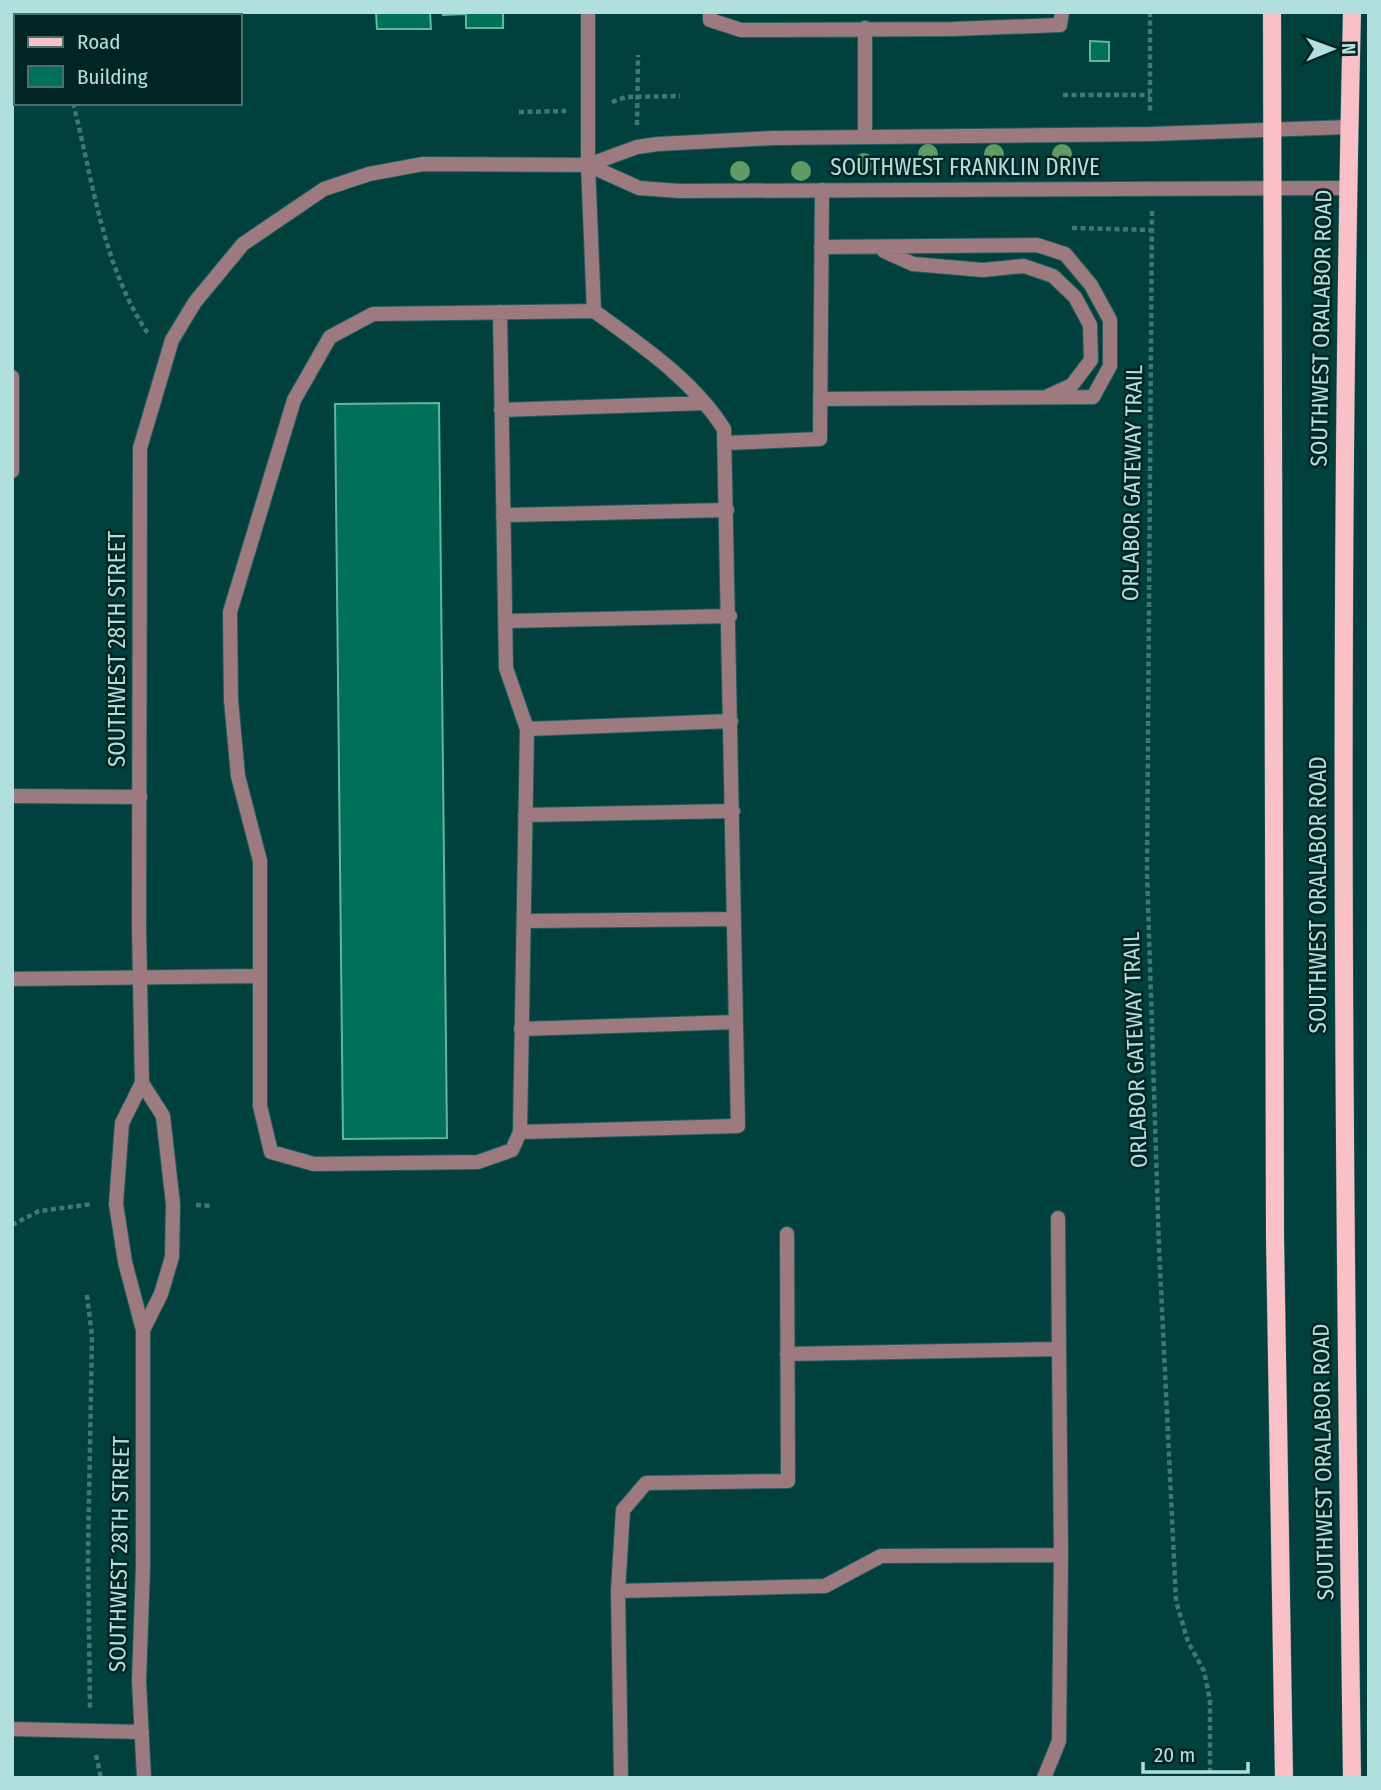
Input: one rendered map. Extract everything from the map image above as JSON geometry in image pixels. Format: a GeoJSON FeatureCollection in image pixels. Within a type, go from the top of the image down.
{"type":"FeatureCollection","features":[{"type":"Feature","properties":{"kind":"main road","name":"SOUTHWEST ORALABOR ROAD"},"geometry":{"type":"LineString","coordinates":[[1272,12],[1275,1223],[1284,1778]]}},
{"type":"Feature","properties":{"kind":"main road","name":"SOUTHWEST ORALABOR ROAD"},"geometry":{"type":"LineString","coordinates":[[1352,12],[1342,678],[1352,1778]]}},
{"type":"Feature","properties":{"kind":"street"},"geometry":{"type":"LineString","coordinates":[[588,12],[588,165],[594,311]]}},
{"type":"Feature","properties":{"kind":"street"},"geometry":{"type":"LineString","coordinates":[[710,12],[710,20],[741,30],[953,29],[1060,25],[1062,12]]}},
{"type":"Feature","properties":{"kind":"street"},"geometry":{"type":"LineString","coordinates":[[864,136],[865,28]]}},
{"type":"Feature","properties":{"kind":"street","name":"SOUTHWEST FRANKLIN DRIVE"},"geometry":{"type":"LineString","coordinates":[[243,244],[324,188],[369,174],[423,164],[588,165],[637,147],[658,144],[864,136],[1150,134],[1349,127]]}},
{"type":"Feature","properties":{"kind":"street","name":"SOUTHWEST FRANKLIN DRIVE"},"geometry":{"type":"LineString","coordinates":[[588,165],[639,188],[692,192],[1348,188]]}},
{"type":"Feature","properties":{"kind":"street"},"geometry":{"type":"LineString","coordinates":[[726,443],[820,439],[822,190]]}},
{"type":"Feature","properties":{"kind":"street","name":"SOUTHWEST 28TH STREET"},"geometry":{"type":"LineString","coordinates":[[144,1778],[139,1681],[143,1554],[143,1330],[125,1262],[116,1204],[122,1123],[142,1083],[140,448],[172,340],[195,302],[243,244]]}},
{"type":"Feature","properties":{"kind":"street"},"geometry":{"type":"LineString","coordinates":[[820,400],[1040,400],[1093,397],[1110,366],[1110,320],[1091,285],[1065,254],[1037,245],[880,249],[821,247]]}},
{"type":"Feature","properties":{"kind":"street"},"geometry":{"type":"LineString","coordinates":[[880,249],[913,264],[983,270],[1024,266],[1053,276],[1075,297],[1090,325],[1090,360],[1072,385],[1040,400]]}},
{"type":"Feature","properties":{"kind":"street"},"geometry":{"type":"LineString","coordinates":[[500,312],[506,668],[527,729],[520,1132],[512,1150],[478,1162],[314,1164],[271,1152],[260,1106],[260,861],[239,776],[231,700],[230,612],[293,400],[330,337],[373,314],[500,312],[594,311],[657,358],[705,403],[724,429],[730,616],[738,1126],[520,1132]]}},
{"type":"Feature","properties":{"kind":"street"},"geometry":{"type":"LineString","coordinates":[[12,377],[12,471]]}},
{"type":"Feature","properties":{"kind":"street"},"geometry":{"type":"LineString","coordinates":[[501,410],[705,403]]}},
{"type":"Feature","properties":{"kind":"street"},"geometry":{"type":"LineString","coordinates":[[503,515],[727,510]]}},
{"type":"Feature","properties":{"kind":"street"},"geometry":{"type":"LineString","coordinates":[[505,621],[730,616]]}},
{"type":"Feature","properties":{"kind":"street"},"geometry":{"type":"LineString","coordinates":[[527,729],[731,721]]}},
{"type":"Feature","properties":{"kind":"street"},"geometry":{"type":"LineString","coordinates":[[12,796],[140,796]]}},
{"type":"Feature","properties":{"kind":"street"},"geometry":{"type":"LineString","coordinates":[[525,815],[733,811]]}},
{"type":"Feature","properties":{"kind":"street"},"geometry":{"type":"LineString","coordinates":[[524,921],[734,919]]}},
{"type":"Feature","properties":{"kind":"street"},"geometry":{"type":"LineString","coordinates":[[12,979],[259,976]]}},
{"type":"Feature","properties":{"kind":"street"},"geometry":{"type":"LineString","coordinates":[[521,1030],[736,1022]]}},
{"type":"Feature","properties":{"kind":"street","name":"SOUTHWEST 28TH STREET"},"geometry":{"type":"LineString","coordinates":[[142,1083],[163,1116],[173,1204],[173,1257],[162,1294],[143,1330]]}},
{"type":"Feature","properties":{"kind":"street"},"geometry":{"type":"LineString","coordinates":[[1044,1778],[1059,1741],[1061,1555],[1058,1218]]}},
{"type":"Feature","properties":{"kind":"street"},"geometry":{"type":"LineString","coordinates":[[621,1778],[618,1591],[623,1510],[646,1483],[788,1481],[787,1234]]}},
{"type":"Feature","properties":{"kind":"street"},"geometry":{"type":"LineString","coordinates":[[787,1354],[1059,1349]]}},
{"type":"Feature","properties":{"kind":"street"},"geometry":{"type":"LineString","coordinates":[[618,1591],[825,1586],[881,1556],[1061,1555]]}},
{"type":"Feature","properties":{"kind":"street"},"geometry":{"type":"LineString","coordinates":[[12,1729],[142,1732]]}},
{"type":"Feature","properties":{"kind":"path"},"geometry":{"type":"LineString","coordinates":[[1150,12],[1150,21]]}},
{"type":"Feature","properties":{"kind":"path"},"geometry":{"type":"LineString","coordinates":[[1063,95],[1150,95]]}},
{"type":"Feature","properties":{"kind":"path"},"geometry":{"type":"LineString","coordinates":[[73,105],[108,245],[125,294],[166,359]]}},
{"type":"Feature","properties":{"kind":"path"},"geometry":{"type":"LineString","coordinates":[[1060,228],[1152,230]]}},
{"type":"Feature","properties":{"kind":"path","name":"ORLABOR GATEWAY TRAIL"},"geometry":{"type":"LineString","coordinates":[[1151,314],[1147,872],[1160,1273],[1175,1601],[1188,1642],[1204,1671],[1210,1700],[1210,1778]]}},
{"type":"Feature","properties":{"kind":"path"},"geometry":{"type":"LineString","coordinates":[[12,1225],[39,1211],[77,1204],[116,1204]]}},
{"type":"Feature","properties":{"kind":"path"},"geometry":{"type":"LineString","coordinates":[[173,1204],[213,1206]]}},
{"type":"Feature","properties":{"kind":"path"},"geometry":{"type":"LineString","coordinates":[[87,1295],[92,1336],[88,1553],[90,1730],[101,1778]]}},
{"type":"Feature","properties":{"kind":"building"},"geometry":{"type":"Polygon","coordinates":[[[376,12],[430,12],[431,29],[377,29],[376,12]]]}},
{"type":"Feature","properties":{"kind":"building"},"geometry":{"type":"Polygon","coordinates":[[[443,12],[503,12],[503,28],[466,28],[466,14],[443,15],[443,12]]]}},
{"type":"Feature","properties":{"kind":"building"},"geometry":{"type":"Polygon","coordinates":[[[1090,41],[1109,42],[1109,61],[1090,61],[1090,41]]]}},
{"type":"Feature","properties":{"kind":"building"},"geometry":{"type":"Polygon","coordinates":[[[439,403],[447,1138],[343,1139],[335,404],[439,403]]]}}]}
